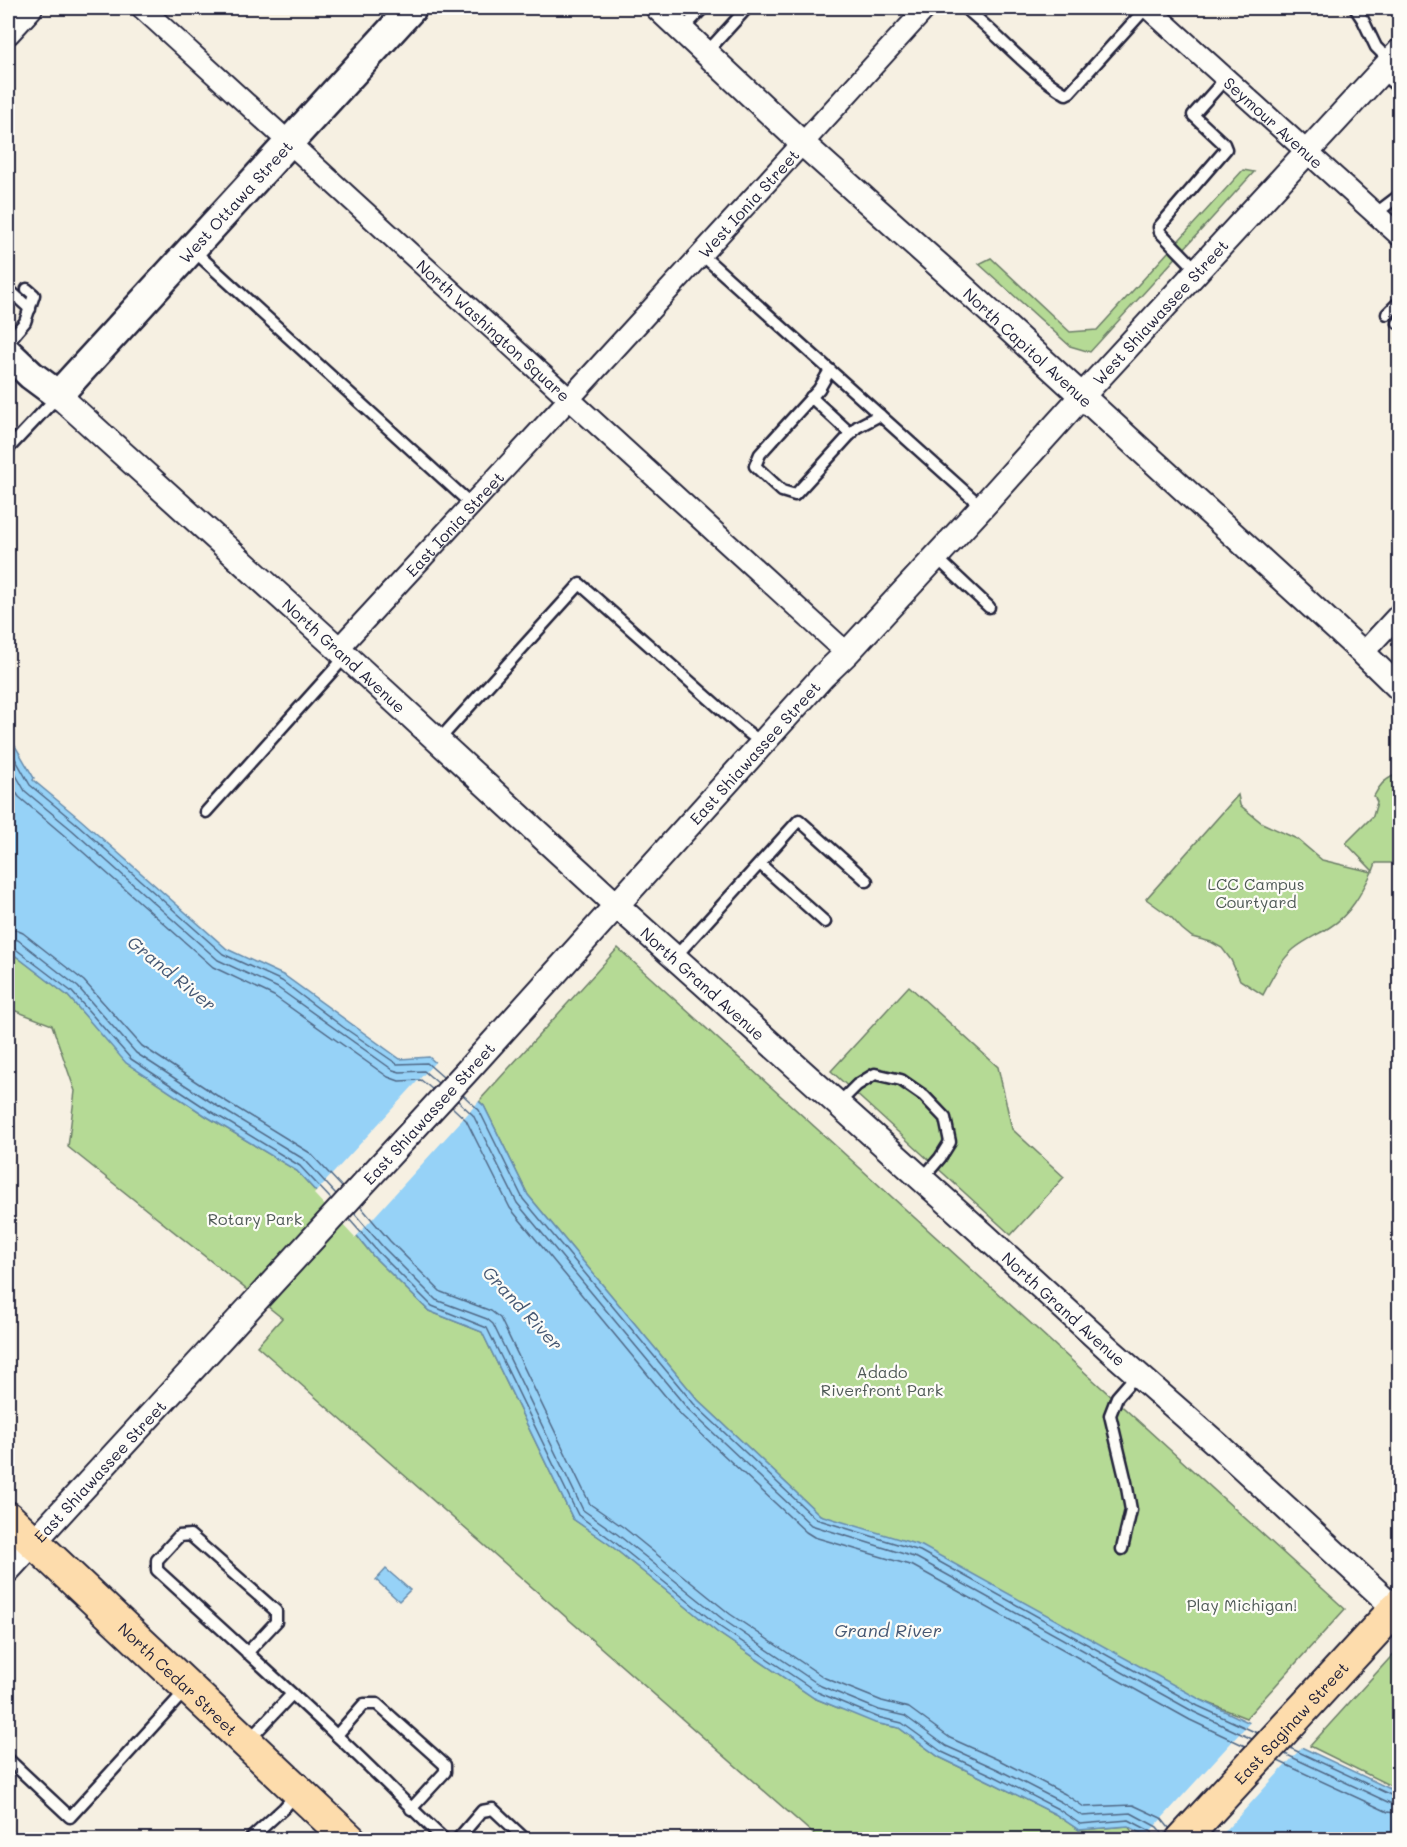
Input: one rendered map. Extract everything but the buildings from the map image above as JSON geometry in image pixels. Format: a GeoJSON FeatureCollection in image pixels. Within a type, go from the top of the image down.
{"type":"FeatureCollection","features":[{"type":"Feature","properties":{"kind":"main road","name":"West Ottawa Street"},"geometry":{"type":"LineString","coordinates":[[58,395],[412,8]]}},
{"type":"Feature","properties":{"kind":"main road","name":"North Grand Avenue"},"geometry":{"type":"LineString","coordinates":[[8,353],[31,375],[58,395]]}},
{"type":"Feature","properties":{"kind":"main road","name":"North Cedar Street"},"geometry":{"type":"LineString","coordinates":[[8,1518],[299,1791],[339,1836]]}},
{"type":"Feature","properties":{"kind":"main road","name":"East Saginaw Street"},"geometry":{"type":"LineString","coordinates":[[1182,1839],[1311,1699],[1398,1609]]}},
{"type":"Feature","properties":{"kind":"street"},"geometry":{"type":"LineString","coordinates":[[8,32],[30,8]]}},
{"type":"Feature","properties":{"kind":"street","name":"North Washington Square"},"geometry":{"type":"LineString","coordinates":[[142,8],[847,653]]}},
{"type":"Feature","properties":{"kind":"street","name":"North Capitol Avenue"},"geometry":{"type":"LineString","coordinates":[[658,8],[1400,689]]}},
{"type":"Feature","properties":{"kind":"street","name":"Seymour Avenue"},"geometry":{"type":"LineString","coordinates":[[1147,8],[1400,236]]}},
{"type":"Feature","properties":{"kind":"street","name":"West Ionia Street"},"geometry":{"type":"LineString","coordinates":[[570,398],[919,10]]}},
{"type":"Feature","properties":{"kind":"street","name":"West Shiawassee Street"},"geometry":{"type":"LineString","coordinates":[[847,653],[1390,61]]}},
{"type":"Feature","properties":{"kind":"street","name":"North Grand Avenue"},"geometry":{"type":"LineString","coordinates":[[58,395],[342,652],[615,904],[1398,1609]]}},
{"type":"Feature","properties":{"kind":"street","name":"East Ionia Street"},"geometry":{"type":"LineString","coordinates":[[342,652],[570,398]]}},
{"type":"Feature","properties":{"kind":"street"},"geometry":{"type":"LineString","coordinates":[[1363,653],[1400,613]]}},
{"type":"Feature","properties":{"kind":"street","name":"East Shiawassee Street"},"geometry":{"type":"LineString","coordinates":[[8,1570],[468,1070],[615,904],[823,676],[847,653]]}},
{"type":"Feature","properties":{"kind":"lane"},"geometry":{"type":"LineString","coordinates":[[682,30],[703,8]]}},
{"type":"Feature","properties":{"kind":"lane"},"geometry":{"type":"LineString","coordinates":[[706,53],[747,8]]}},
{"type":"Feature","properties":{"kind":"lane"},"geometry":{"type":"LineString","coordinates":[[965,8],[1047,82],[1066,94],[1147,8]]}},
{"type":"Feature","properties":{"kind":"lane"},"geometry":{"type":"LineString","coordinates":[[1355,8],[1376,47],[1390,61],[1400,89]]}},
{"type":"Feature","properties":{"kind":"lane"},"geometry":{"type":"LineString","coordinates":[[1197,270],[1160,232],[1159,226],[1226,149],[1224,144],[1193,115],[1226,78]]}},
{"type":"Feature","properties":{"kind":"lane"},"geometry":{"type":"LineString","coordinates":[[1375,214],[1400,195]]}},
{"type":"Feature","properties":{"kind":"lane"},"geometry":{"type":"LineString","coordinates":[[191,249],[472,505]]}},
{"type":"Feature","properties":{"kind":"lane"},"geometry":{"type":"LineString","coordinates":[[701,254],[982,507]]}},
{"type":"Feature","properties":{"kind":"lane"},"geometry":{"type":"LineString","coordinates":[[8,342],[25,322],[30,309],[34,295],[27,289]]}},
{"type":"Feature","properties":{"kind":"lane"},"geometry":{"type":"LineString","coordinates":[[8,290],[30,309]]}},
{"type":"Feature","properties":{"kind":"lane"},"geometry":{"type":"LineString","coordinates":[[1387,314],[1400,300]]}},
{"type":"Feature","properties":{"kind":"lane"},"geometry":{"type":"LineString","coordinates":[[830,370],[819,389],[760,454],[755,466],[782,491],[795,495],[857,427],[880,415]]}},
{"type":"Feature","properties":{"kind":"lane"},"geometry":{"type":"LineString","coordinates":[[8,449],[58,395]]}},
{"type":"Feature","properties":{"kind":"lane"},"geometry":{"type":"LineString","coordinates":[[811,397],[851,434]]}},
{"type":"Feature","properties":{"kind":"lane"},"geometry":{"type":"LineString","coordinates":[[935,557],[990,607]]}},
{"type":"Feature","properties":{"kind":"lane"},"geometry":{"type":"LineString","coordinates":[[438,741],[580,584],[762,743]]}},
{"type":"Feature","properties":{"kind":"lane"},"geometry":{"type":"LineString","coordinates":[[206,812],[342,652]]}},
{"type":"Feature","properties":{"kind":"lane"},"geometry":{"type":"LineString","coordinates":[[674,957],[799,820],[867,881]]}},
{"type":"Feature","properties":{"kind":"lane"},"geometry":{"type":"LineString","coordinates":[[760,864],[825,922]]}},
{"type":"Feature","properties":{"kind":"lane"},"geometry":{"type":"LineString","coordinates":[[838,1104],[856,1085],[875,1074],[901,1080],[924,1096],[945,1118],[950,1142],[922,1179]]}},
{"type":"Feature","properties":{"kind":"lane"},"geometry":{"type":"LineString","coordinates":[[1122,1549],[1131,1510],[1110,1415],[1117,1397],[1137,1374]]}},
{"type":"Feature","properties":{"kind":"lane"},"geometry":{"type":"LineString","coordinates":[[247,1653],[276,1622],[276,1611],[190,1535],[179,1536],[157,1560],[157,1570],[247,1653],[292,1694],[336,1735],[411,1809],[446,1839]]}},
{"type":"Feature","properties":{"kind":"lane"},"geometry":{"type":"LineString","coordinates":[[8,1759],[70,1817],[189,1687]]}},
{"type":"Feature","properties":{"kind":"lane"},"geometry":{"type":"LineString","coordinates":[[247,1742],[292,1694]]}},
{"type":"Feature","properties":{"kind":"lane"},"geometry":{"type":"LineString","coordinates":[[336,1735],[364,1704],[377,1704],[445,1765],[445,1772],[411,1809]]}},
{"type":"Feature","properties":{"kind":"lane"},"geometry":{"type":"LineString","coordinates":[[249,1839],[284,1808],[299,1791]]}},
{"type":"Feature","properties":{"kind":"lane"},"geometry":{"type":"LineString","coordinates":[[457,1839],[483,1811],[493,1809],[526,1839]]}},
{"type":"Feature","properties":{"kind":"green space"},"geometry":{"type":"Polygon","coordinates":[[[1243,170],[1254,172],[1090,352],[1070,346],[979,264],[991,258],[1070,332],[1097,330],[1243,170]]]}},
{"type":"Feature","properties":{"kind":"green space"},"geometry":{"type":"Polygon","coordinates":[[[1395,775],[1399,778],[1399,863],[1376,863],[1373,871],[1346,843],[1373,816],[1377,802],[1374,796],[1376,792],[1385,781],[1395,775]]]}},
{"type":"Feature","properties":{"kind":"green space","name":"LCC Campus Courtyard"},"geometry":{"type":"Polygon","coordinates":[[[1238,795],[1240,805],[1262,823],[1297,839],[1322,860],[1372,872],[1360,895],[1344,916],[1294,949],[1277,970],[1263,995],[1240,980],[1231,960],[1222,948],[1211,942],[1192,937],[1171,917],[1146,899],[1238,795]]]}},
{"type":"Feature","properties":{"kind":"green space"},"geometry":{"type":"Polygon","coordinates":[[[618,948],[1345,1609],[1246,1718],[1201,1700],[875,1723],[899,1728],[939,1757],[1055,1814],[1079,1830],[1128,1826],[1137,1838],[1136,1840],[819,1839],[257,1346],[282,1318],[68,1147],[75,1091],[52,1025],[8,1008],[8,950],[68,996],[127,1063],[206,1116],[297,1171],[373,1256],[429,1311],[482,1332],[573,1519],[609,1544],[717,1632],[814,1698],[841,1709],[820,1515],[698,1400],[528,1195],[484,1106],[479,1101],[618,948]]]}},
{"type":"Feature","properties":{"kind":"green space"},"geometry":{"type":"Polygon","coordinates":[[[909,986],[998,1067],[1012,1129],[1064,1177],[1011,1235],[831,1071],[909,986]]]}},
{"type":"Feature","properties":{"kind":"green space"},"geometry":{"type":"Polygon","coordinates":[[[1399,1648],[1399,1790],[1310,1746],[1399,1648]]]}},
{"type":"Feature","properties":{"kind":"water","name":"Grand River"},"geometry":{"type":"Polygon","coordinates":[[[8,734],[34,778],[33,780],[227,949],[285,976],[400,1059],[429,1057],[484,1106],[528,1195],[698,1400],[820,1515],[922,1546],[1201,1700],[1399,1793],[1399,1839],[1154,1840],[1128,1826],[1079,1830],[1055,1814],[939,1757],[899,1728],[875,1723],[814,1698],[717,1632],[609,1544],[573,1519],[482,1332],[429,1311],[373,1256],[297,1171],[206,1116],[126,1063],[68,996],[8,950],[8,734]]]}},
{"type":"Feature","properties":{"kind":"water"},"geometry":{"type":"Polygon","coordinates":[[[386,1569],[410,1590],[399,1601],[376,1580],[386,1569]]]}},
{"type":"Feature","properties":{"kind":"pier"},"geometry":{"type":"Polygon","coordinates":[[[437,1060],[481,1099],[355,1238],[314,1194],[437,1060]]]}},
{"type":"Feature","properties":{"kind":"pier"},"geometry":{"type":"Polygon","coordinates":[[[1251,1721],[1304,1745],[1218,1839],[1147,1840],[1144,1838],[1251,1721]]]}},
{"type":"Feature","properties":{"kind":"park label","name":"Rotary Park"},"geometry":{"type":"Point","coordinates":[255,1218]}},
{"type":"Feature","properties":{"kind":"park label","name":"Adado Riverfront Park"},"geometry":{"type":"Point","coordinates":[882,1380]}},
{"type":"Feature","properties":{"kind":"park label","name":"Play Michigan!"},"geometry":{"type":"Point","coordinates":[1242,1604]}}]}
